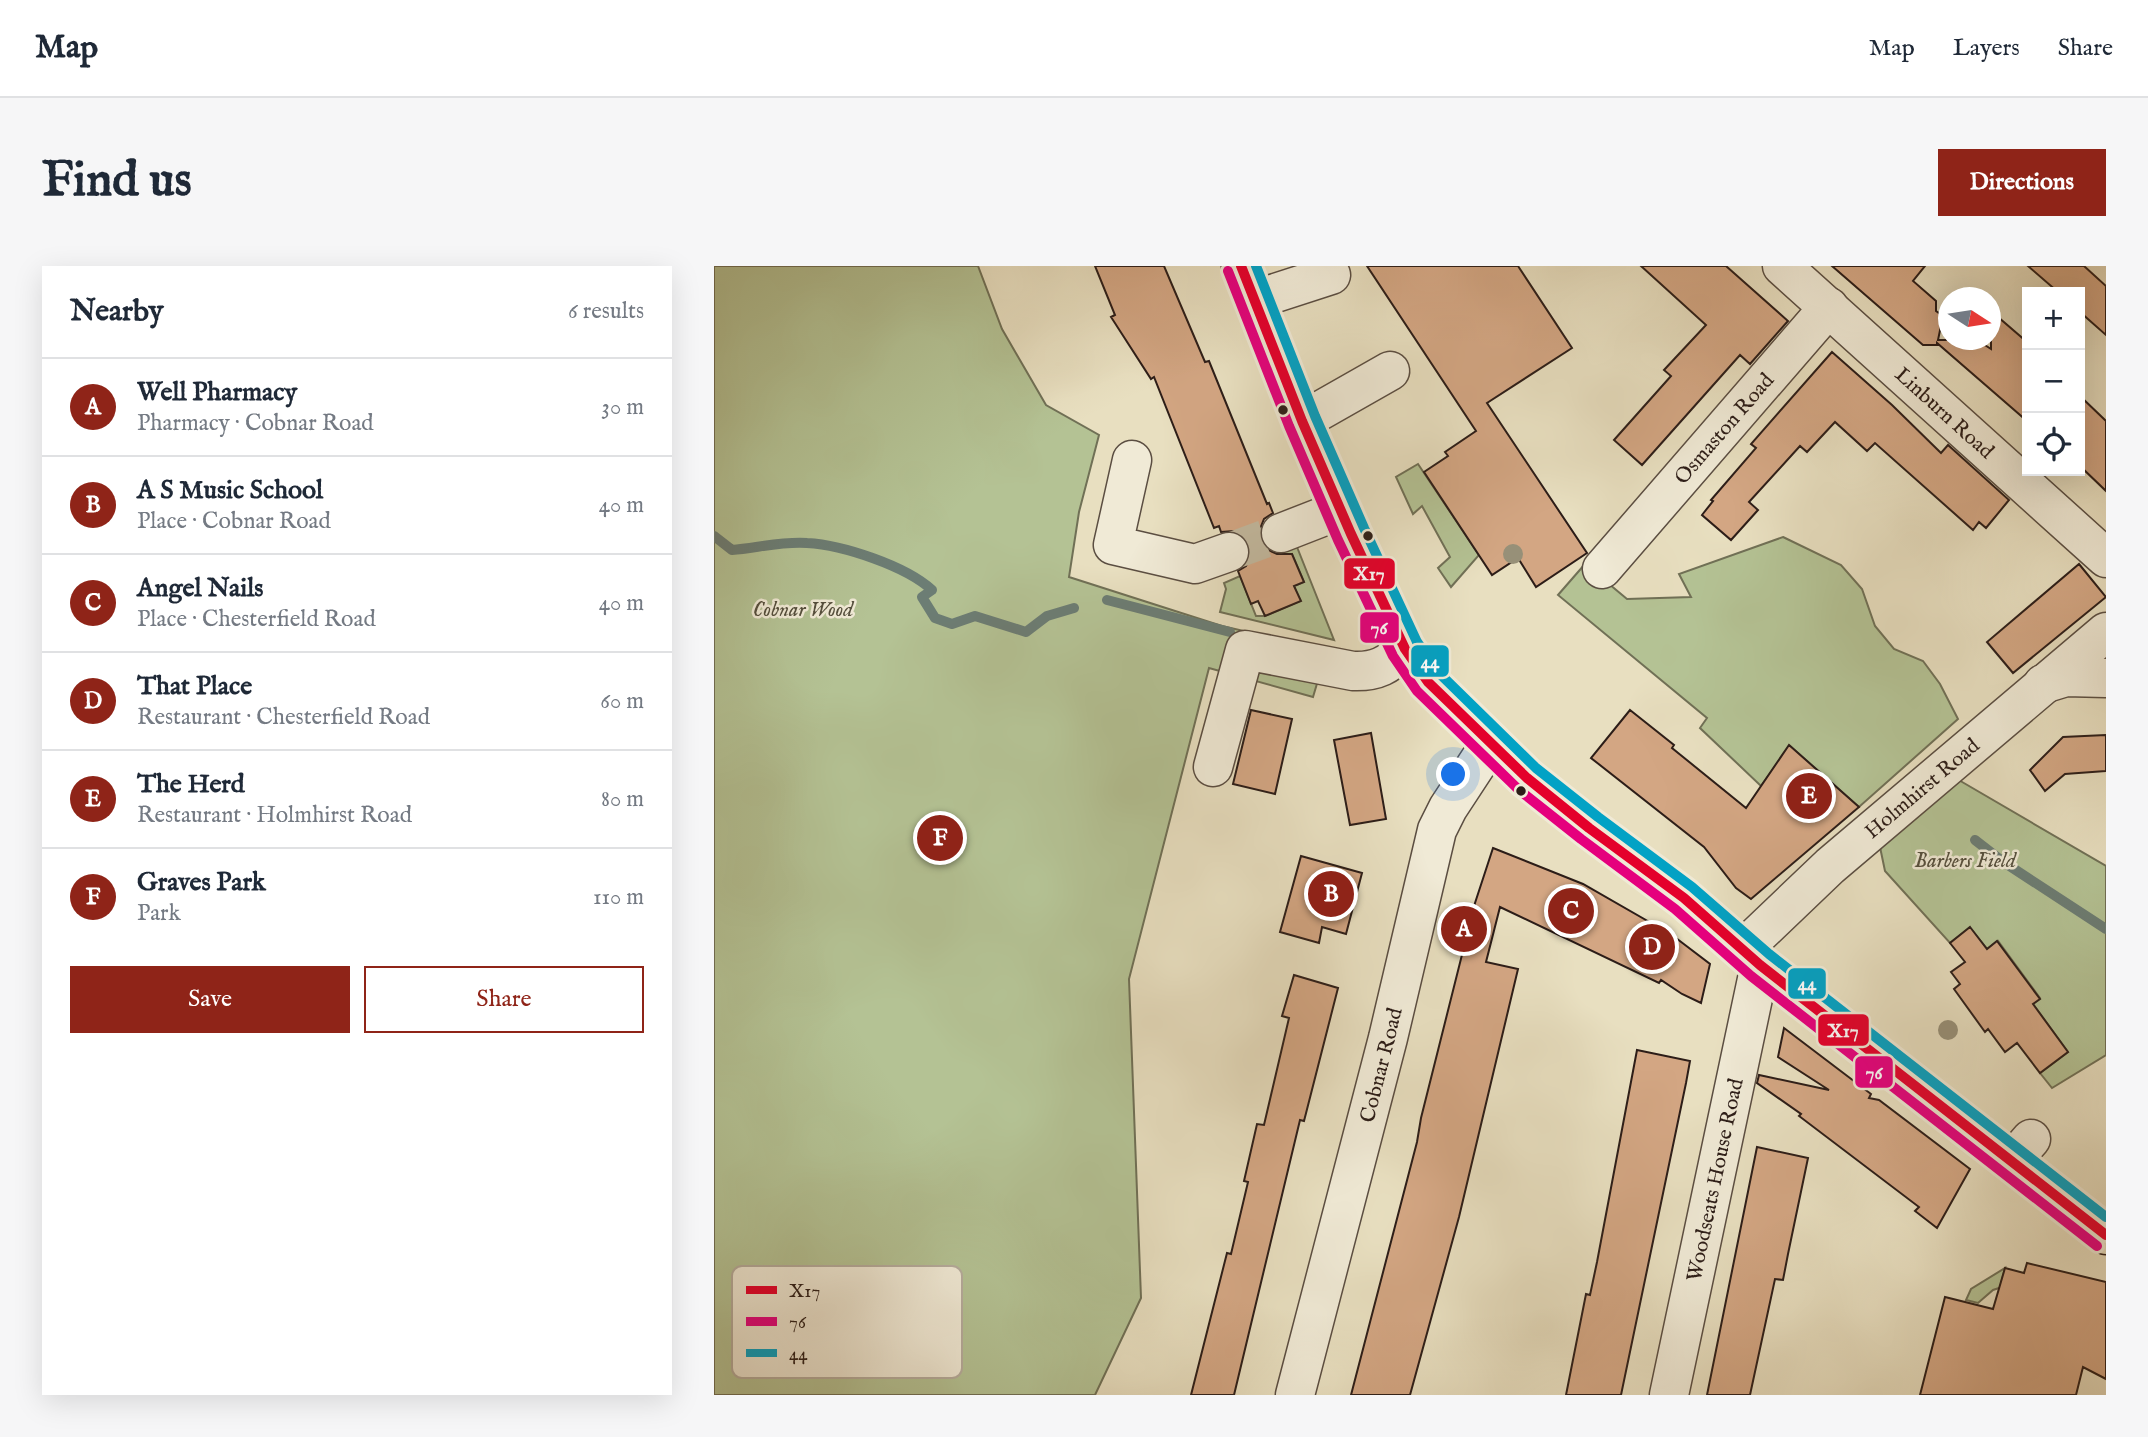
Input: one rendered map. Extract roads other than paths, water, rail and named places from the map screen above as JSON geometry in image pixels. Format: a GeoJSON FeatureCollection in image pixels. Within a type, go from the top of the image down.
{"type":"FeatureCollection","features":[{"type":"Feature","properties":{"kind":"highway"},"geometry":{"type":"LineString","coordinates":[[1248,283],[1340,510],[1405,649],[1428,682],[1527,778],[1684,898],[1751,958],[1932,1098],[2021,1150],[2106,1235]]}},
{"type":"Feature","properties":{"kind":"street","name":"Linburn Road"},"geometry":{"type":"LineString","coordinates":[[1782,266],[2106,558]]}},
{"type":"Feature","properties":{"kind":"street"},"geometry":{"type":"LineString","coordinates":[[1248,283],[1331,275]]}},
{"type":"Feature","properties":{"kind":"street","name":"Osmaston Road"},"geometry":{"type":"LineString","coordinates":[[1620,562],[1829,307]]}},
{"type":"Feature","properties":{"kind":"street"},"geometry":{"type":"LineString","coordinates":[[1302,421],[1390,371]]}},
{"type":"Feature","properties":{"kind":"street"},"geometry":{"type":"LineString","coordinates":[[1132,460],[1113,545],[1195,564],[1229,552]]}},
{"type":"Feature","properties":{"kind":"street"},"geometry":{"type":"LineString","coordinates":[[1281,533],[1340,510]]}},
{"type":"Feature","properties":{"kind":"street","name":"Holmhirst Road"},"geometry":{"type":"LineString","coordinates":[[1751,958],[1830,866],[2106,632]]}},
{"type":"Feature","properties":{"kind":"street"},"geometry":{"type":"LineString","coordinates":[[1213,767],[1245,650],[1370,672],[1390,663],[1405,649]]}},
{"type":"Feature","properties":{"kind":"street"},"geometry":{"type":"LineString","coordinates":[[2043,684],[2066,677],[2106,678]]}},
{"type":"Feature","properties":{"kind":"street","name":"Cobnar Road"},"geometry":{"type":"LineString","coordinates":[[1295,1395],[1388,1038],[1437,830],[1448,808],[1490,744]]}},
{"type":"Feature","properties":{"kind":"street","name":"Woodseats House Road"},"geometry":{"type":"LineString","coordinates":[[1670,1395],[1751,958]]}},
{"type":"Feature","properties":{"kind":"waterway"},"geometry":{"type":"LineString","coordinates":[[714,536],[732,550],[807,543],[873,558],[907,573],[932,590],[922,597],[935,618],[952,624],[975,616],[1026,632],[1047,616],[1074,608]]}},
{"type":"Feature","properties":{"kind":"waterway"},"geometry":{"type":"LineString","coordinates":[[1107,600],[1230,632]]}},
{"type":"Feature","properties":{"kind":"waterway"},"geometry":{"type":"LineString","coordinates":[[1975,840],[2002,861],[2106,929]]}},
{"type":"Feature","properties":{"kind":"tunnel"},"geometry":{"type":"LineString","coordinates":[[1229,552],[1281,533]]}},
{"type":"Feature","properties":{"kind":"place","name":"The Herd"},"geometry":{"type":"Point","coordinates":[1809,796]}},
{"type":"Feature","properties":{"kind":"place","name":"Graves Park"},"geometry":{"type":"Point","coordinates":[940,838]}},
{"type":"Feature","properties":{"kind":"place","name":"A S Music School"},"geometry":{"type":"Point","coordinates":[1331,894]}},
{"type":"Feature","properties":{"kind":"place","name":"Angel Nails"},"geometry":{"type":"Point","coordinates":[1571,911]}},
{"type":"Feature","properties":{"kind":"place","name":"Well Pharmacy"},"geometry":{"type":"Point","coordinates":[1464,929]}},
{"type":"Feature","properties":{"kind":"place","name":"That Place"},"geometry":{"type":"Point","coordinates":[1652,947]}},
{"type":"Feature","properties":{"kind":"park label","name":"Cobnar Wood"},"geometry":{"type":"Point","coordinates":[803,609]}},
{"type":"Feature","properties":{"kind":"park label","name":"Barbers Field"},"geometry":{"type":"Point","coordinates":[1965,860]}}]}
